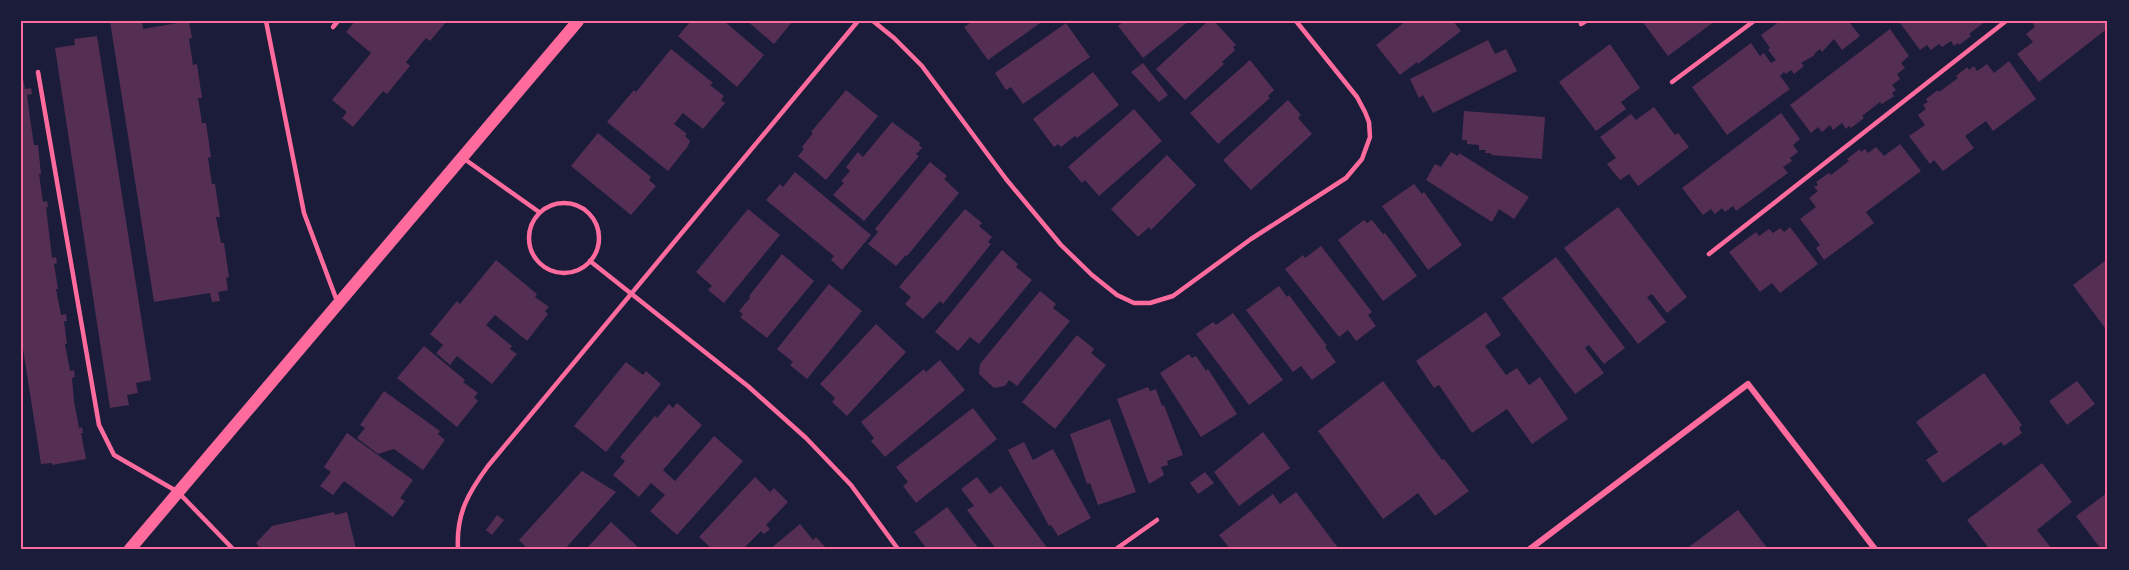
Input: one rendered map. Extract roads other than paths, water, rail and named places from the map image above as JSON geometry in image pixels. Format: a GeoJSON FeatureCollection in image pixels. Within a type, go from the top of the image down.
{"type":"FeatureCollection","features":[{"type":"Feature","properties":{"kind":"main road"},"geometry":{"type":"LineString","coordinates":[[129,549],[578,21]]}},
{"type":"Feature","properties":{"kind":"street"},"geometry":{"type":"LineString","coordinates":[[1530,549],[1748,384],[1875,549]]}},
{"type":"Feature","properties":{"kind":"lane"},"geometry":{"type":"LineString","coordinates":[[266,21],[304,213],[338,303]]}},
{"type":"Feature","properties":{"kind":"lane"},"geometry":{"type":"LineString","coordinates":[[333,27],[338,21]]}},
{"type":"Feature","properties":{"kind":"lane"},"geometry":{"type":"LineString","coordinates":[[458,549],[458,531],[463,506],[469,492],[488,466],[858,21]]}},
{"type":"Feature","properties":{"kind":"lane"},"geometry":{"type":"LineString","coordinates":[[873,21],[922,66],[1006,179],[1061,245],[1117,295],[1134,303],[1150,303],[1173,296],[1251,239],[1346,178],[1362,159],[1370,137],[1369,122],[1365,112],[1357,97],[1296,21]]}},
{"type":"Feature","properties":{"kind":"lane"},"geometry":{"type":"LineString","coordinates":[[1672,82],[1754,21]]}},
{"type":"Feature","properties":{"kind":"lane"},"geometry":{"type":"LineString","coordinates":[[1709,254],[2006,21]]}},
{"type":"Feature","properties":{"kind":"lane"},"geometry":{"type":"LineString","coordinates":[[38,72],[99,426],[114,455],[178,492],[233,549]]}},
{"type":"Feature","properties":{"kind":"lane"},"geometry":{"type":"LineString","coordinates":[[462,157],[539,212]]}},
{"type":"Feature","properties":{"kind":"lane"},"geometry":{"type":"LineString","coordinates":[[561,202],[584,208],[597,227],[599,239],[597,251],[590,261],[569,273],[558,273],[539,262],[532,253],[529,231],[539,212],[561,202]]}},
{"type":"Feature","properties":{"kind":"lane"},"geometry":{"type":"LineString","coordinates":[[590,261],[749,387],[806,438],[851,485],[898,549]]}},
{"type":"Feature","properties":{"kind":"lane"},"geometry":{"type":"LineString","coordinates":[[1116,549],[1157,520]]}}]}
